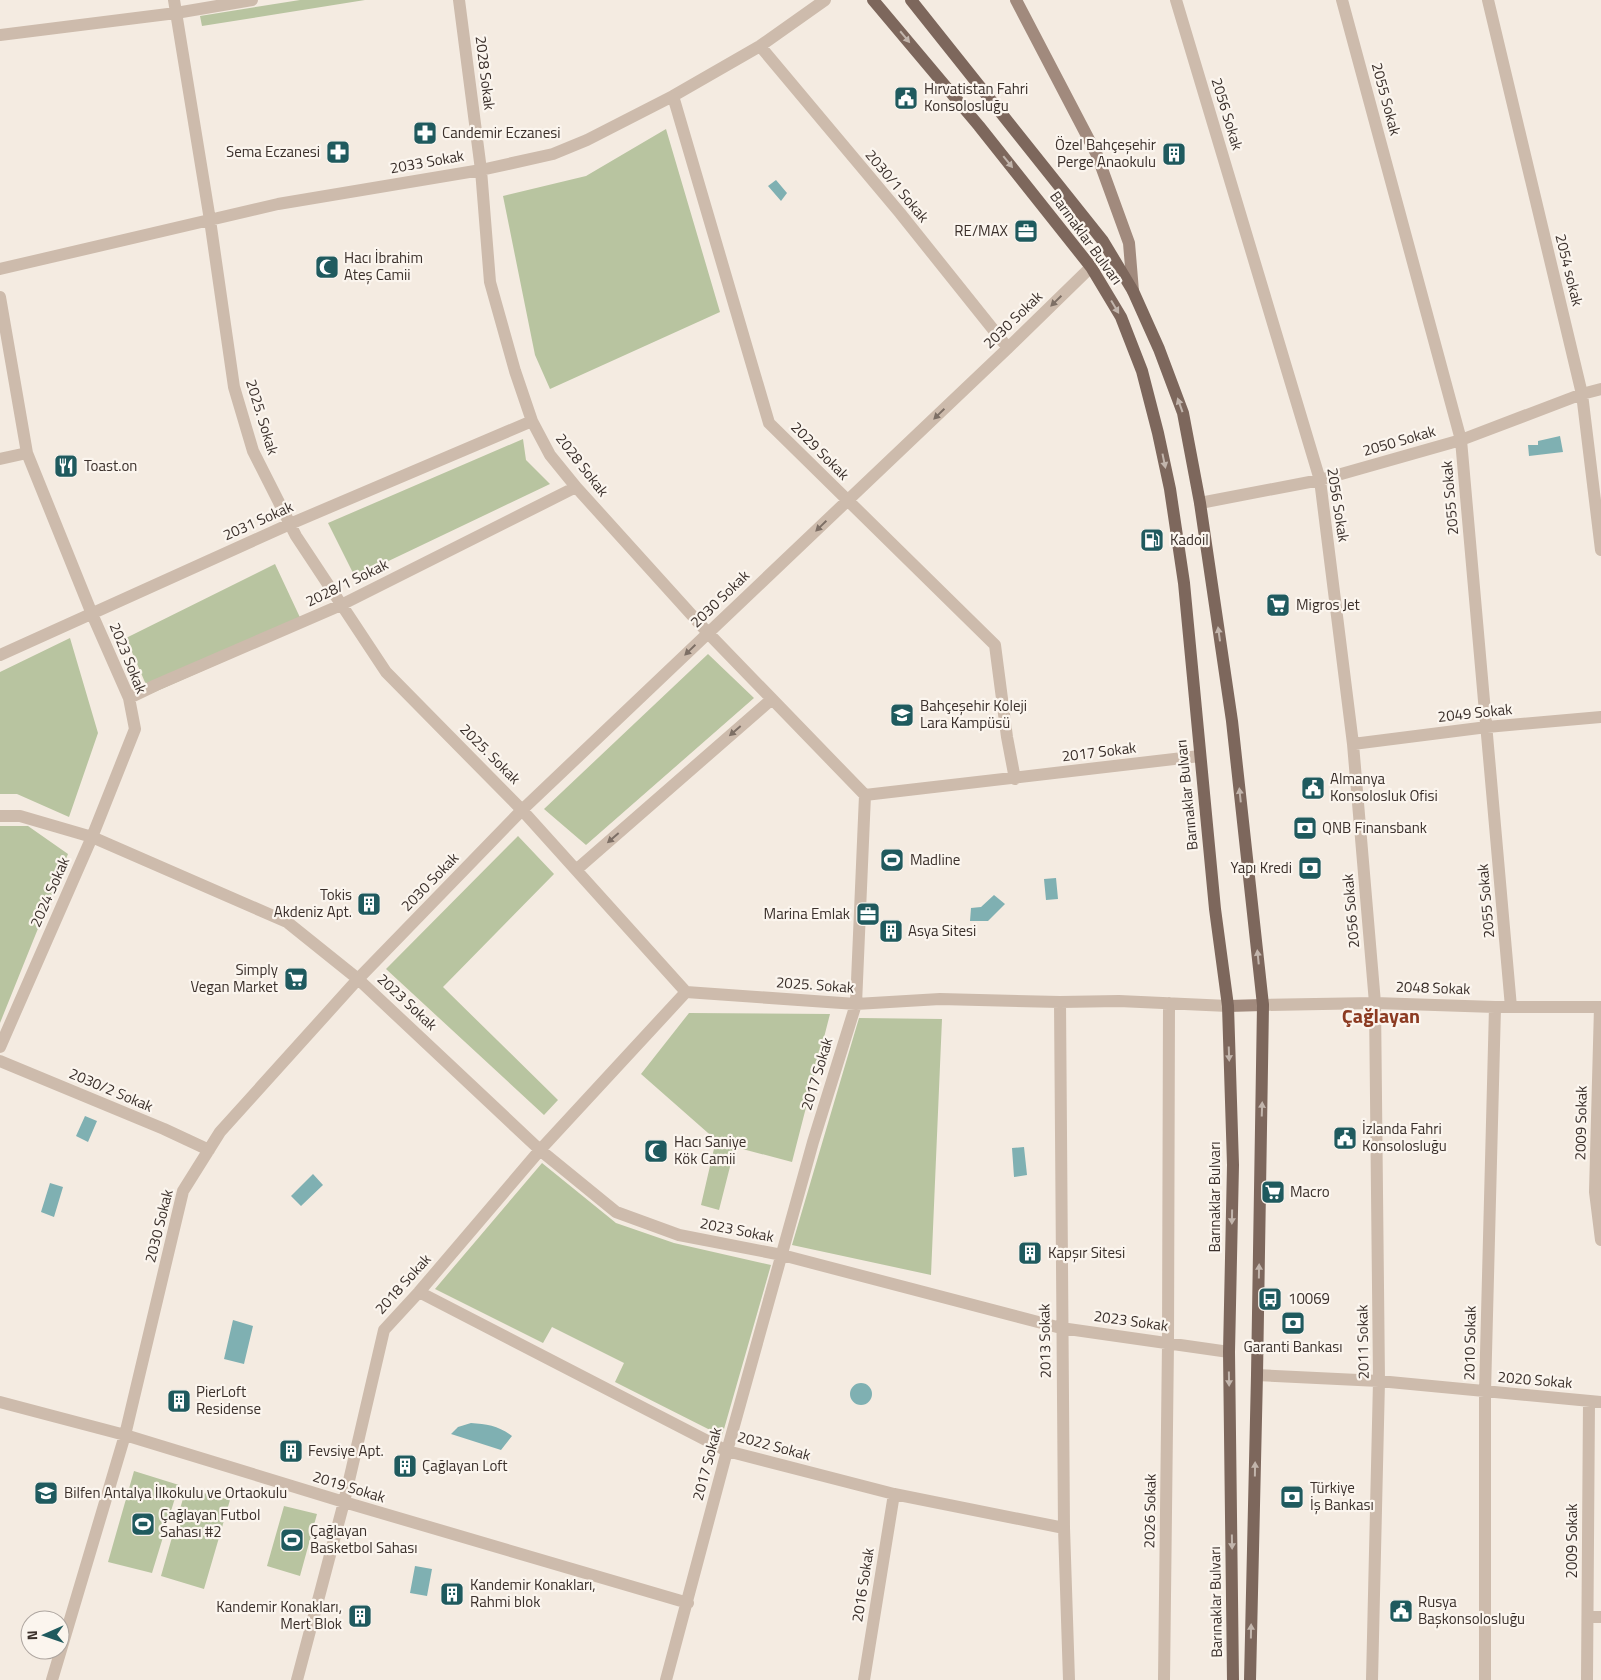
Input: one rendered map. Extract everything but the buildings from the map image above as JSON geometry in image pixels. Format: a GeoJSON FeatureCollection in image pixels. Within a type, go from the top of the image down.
{"type":"FeatureCollection","features":[{"type":"Feature","properties":{"kind":"main road","name":"Barınaklar Bulvarı"},"geometry":{"type":"LineString","coordinates":[[873,0],[979,126],[1091,267],[1121,317],[1142,371],[1158,433],[1170,489],[1184,583],[1215,909],[1228,1006],[1233,1166],[1229,1352],[1233,1680]]}},
{"type":"Feature","properties":{"kind":"main road","name":"Barınaklar Bulvarı"},"geometry":{"type":"LineString","coordinates":[[911,0],[1094,228],[1133,291],[1159,349],[1183,413],[1200,502],[1232,721],[1263,1005],[1250,1680]]}},
{"type":"Feature","properties":{"kind":"street"},"geometry":{"type":"LineString","coordinates":[[0,35],[175,6],[252,0]]}},
{"type":"Feature","properties":{"kind":"street","name":"2028 Sokak"},"geometry":{"type":"LineString","coordinates":[[459,0],[481,170],[490,282],[515,371],[532,421],[550,455],[576,487],[708,633],[865,795]]}},
{"type":"Feature","properties":{"kind":"street","name":"2033 Sokak"},"geometry":{"type":"LineString","coordinates":[[0,269],[278,204],[481,170],[552,154],[587,140],[674,96],[760,46],[825,0]]}},
{"type":"Feature","properties":{"kind":"street"},"geometry":{"type":"LineString","coordinates":[[1016,0],[1097,155],[1129,243],[1133,291]]}},
{"type":"Feature","properties":{"kind":"street","name":"2056 Sokak"},"geometry":{"type":"LineString","coordinates":[[1176,0],[1320,480],[1353,744],[1375,1003]]}},
{"type":"Feature","properties":{"kind":"street","name":"2055 Sokak"},"geometry":{"type":"LineString","coordinates":[[1342,0],[1461,440],[1511,1007]]}},
{"type":"Feature","properties":{"kind":"street","name":"2054 sokak"},"geometry":{"type":"LineString","coordinates":[[1488,0],[1582,394],[1601,550]]}},
{"type":"Feature","properties":{"kind":"street","name":"2025. Sokak"},"geometry":{"type":"LineString","coordinates":[[175,6],[210,220],[234,387],[253,451],[296,536],[386,672],[522,810],[686,992],[856,1004],[940,999],[1060,1002],[1119,1001],[1228,1006]]}},
{"type":"Feature","properties":{"kind":"street","name":"2030/1 Sokak"},"geometry":{"type":"LineString","coordinates":[[760,46],[900,214],[1008,348]]}},
{"type":"Feature","properties":{"kind":"street","name":"2029 Sokak"},"geometry":{"type":"LineString","coordinates":[[674,96],[769,424],[995,645],[1007,737],[1015,779]]}},
{"type":"Feature","properties":{"kind":"street","name":"2030 Sokak"},"geometry":{"type":"LineString","coordinates":[[52,1680],[125,1435],[183,1190],[220,1132],[358,979],[522,810],[1091,267]]}},
{"type":"Feature","properties":{"kind":"street","name":"2023 Sokak"},"geometry":{"type":"LineString","coordinates":[[0,297],[27,453],[92,614],[129,698],[135,729],[92,837],[287,922],[358,979],[540,1150],[616,1212],[679,1235],[782,1255],[1061,1328],[1229,1352]]}},
{"type":"Feature","properties":{"kind":"street","name":"2050 Sokak"},"geometry":{"type":"LineString","coordinates":[[1200,502],[1320,480],[1461,440],[1582,394],[1601,389]]}},
{"type":"Feature","properties":{"kind":"street","name":"2031 Sokak"},"geometry":{"type":"LineString","coordinates":[[0,655],[290,524],[532,421]]}},
{"type":"Feature","properties":{"kind":"street"},"geometry":{"type":"LineString","coordinates":[[0,459],[27,453]]}},
{"type":"Feature","properties":{"kind":"street","name":"2028/1 Sokak"},"geometry":{"type":"LineString","coordinates":[[129,698],[341,605],[576,487]]}},
{"type":"Feature","properties":{"kind":"street"},"geometry":{"type":"LineString","coordinates":[[576,870],[772,699]]}},
{"type":"Feature","properties":{"kind":"street","name":"2049 Sokak"},"geometry":{"type":"LineString","coordinates":[[1353,744],[1487,727],[1601,716]]}},
{"type":"Feature","properties":{"kind":"street","name":"2017 Sokak"},"geometry":{"type":"LineString","coordinates":[[666,1680],[727,1451],[813,1142],[856,1004],[865,795],[1200,756]]}},
{"type":"Feature","properties":{"kind":"street"},"geometry":{"type":"LineString","coordinates":[[0,816],[20,816],[92,837]]}},
{"type":"Feature","properties":{"kind":"street","name":"2024 Sokak"},"geometry":{"type":"LineString","coordinates":[[0,1047],[92,837]]}},
{"type":"Feature","properties":{"kind":"street","name":"2018 Sokak"},"geometry":{"type":"LineString","coordinates":[[297,1680],[344,1502],[384,1330],[540,1150],[686,992]]}},
{"type":"Feature","properties":{"kind":"street","name":"2013 Sokak"},"geometry":{"type":"LineString","coordinates":[[1060,1002],[1061,1328],[1064,1528],[1069,1680]]}},
{"type":"Feature","properties":{"kind":"street","name":"2026 Sokak"},"geometry":{"type":"LineString","coordinates":[[1164,1680],[1168,1343],[1169,1003]]}},
{"type":"Feature","properties":{"kind":"street","name":"2048 Sokak"},"geometry":{"type":"LineString","coordinates":[[1263,1005],[1375,1003],[1495,1007],[1600,1007]]}},
{"type":"Feature","properties":{"kind":"street","name":"2011 Sokak"},"geometry":{"type":"LineString","coordinates":[[1372,1680],[1379,1381],[1375,1003]]}},
{"type":"Feature","properties":{"kind":"street"},"geometry":{"type":"LineString","coordinates":[[1228,1006],[1263,1005]]}},
{"type":"Feature","properties":{"kind":"street","name":"2010 Sokak"},"geometry":{"type":"LineString","coordinates":[[1485,1680],[1485,1392],[1495,1007]]}},
{"type":"Feature","properties":{"kind":"street","name":"2009 Sokak"},"geometry":{"type":"LineString","coordinates":[[1600,1007],[1595,1192],[1601,1240]]}},
{"type":"Feature","properties":{"kind":"street","name":"2030/2 Sokak"},"geometry":{"type":"LineString","coordinates":[[0,1061],[164,1129],[209,1150]]}},
{"type":"Feature","properties":{"kind":"street","name":"2022 Sokak"},"geometry":{"type":"LineString","coordinates":[[418,1292],[727,1451],[894,1494],[1064,1528]]}},
{"type":"Feature","properties":{"kind":"street","name":"2020 Sokak"},"geometry":{"type":"LineString","coordinates":[[1257,1375],[1379,1381],[1595,1402]]}},
{"type":"Feature","properties":{"kind":"street","name":"2019 Sokak"},"geometry":{"type":"LineString","coordinates":[[0,1402],[125,1435],[344,1502],[688,1603]]}},
{"type":"Feature","properties":{"kind":"street","name":"2009 Sokak"},"geometry":{"type":"LineString","coordinates":[[1587,1680],[1595,1402]]}},
{"type":"Feature","properties":{"kind":"street","name":"2016 Sokak"},"geometry":{"type":"LineString","coordinates":[[864,1680],[894,1494]]}},
{"type":"Feature","properties":{"kind":"street"},"geometry":{"type":"LineString","coordinates":[[1588,1617],[1601,1618]]}},
{"type":"Feature","properties":{"kind":"green space"},"geometry":{"type":"Polygon","coordinates":[[[300,0],[365,0],[202,26],[200,16],[300,0]]]}},
{"type":"Feature","properties":{"kind":"green space"},"geometry":{"type":"Polygon","coordinates":[[[666,129],[720,312],[550,389],[535,355],[503,196],[586,176],[666,129]]]}},
{"type":"Feature","properties":{"kind":"green space"},"geometry":{"type":"Polygon","coordinates":[[[523,439],[526,460],[550,484],[355,577],[328,523],[523,439]]]}},
{"type":"Feature","properties":{"kind":"green space"},"geometry":{"type":"Polygon","coordinates":[[[275,564],[304,626],[150,694],[126,638],[275,564]]]}},
{"type":"Feature","properties":{"kind":"green space"},"geometry":{"type":"Polygon","coordinates":[[[70,638],[98,733],[69,817],[17,794],[0,794],[0,672],[70,638]]]}},
{"type":"Feature","properties":{"kind":"green space"},"geometry":{"type":"Polygon","coordinates":[[[708,654],[754,698],[586,845],[544,809],[708,654]]]}},
{"type":"Feature","properties":{"kind":"green space"},"geometry":{"type":"Polygon","coordinates":[[[0,826],[28,826],[68,854],[0,1023],[0,826]]]}},
{"type":"Feature","properties":{"kind":"green space"},"geometry":{"type":"Polygon","coordinates":[[[518,836],[554,874],[443,987],[558,1100],[544,1115],[386,969],[518,836]]]}},
{"type":"Feature","properties":{"kind":"green space"},"geometry":{"type":"Polygon","coordinates":[[[689,1013],[830,1014],[792,1162],[735,1147],[719,1210],[701,1205],[716,1140],[641,1074],[689,1013]]]}},
{"type":"Feature","properties":{"kind":"green space"},"geometry":{"type":"Polygon","coordinates":[[[859,1018],[942,1019],[931,1275],[792,1245],[859,1018]]]}},
{"type":"Feature","properties":{"kind":"green space"},"geometry":{"type":"Polygon","coordinates":[[[542,1163],[616,1223],[674,1243],[771,1265],[722,1436],[615,1382],[624,1363],[552,1327],[543,1343],[435,1289],[542,1163]]]}},
{"type":"Feature","properties":{"kind":"green space","name":"Çağlayan Futbol Sahası #2"},"geometry":{"type":"Polygon","coordinates":[[[134,1471],[179,1485],[152,1573],[108,1562],[134,1471]]]}},
{"type":"Feature","properties":{"kind":"green space"},"geometry":{"type":"Polygon","coordinates":[[[186,1488],[230,1500],[204,1589],[161,1576],[186,1488]]]}},
{"type":"Feature","properties":{"kind":"green space","name":"Çağlayan Basketbol Sahası"},"geometry":{"type":"Polygon","coordinates":[[[284,1506],[317,1514],[300,1576],[267,1566],[284,1506]]]}},
{"type":"Feature","properties":{"kind":"water"},"geometry":{"type":"Polygon","coordinates":[[[776,180],[787,193],[781,201],[768,186],[776,180]]]}},
{"type":"Feature","properties":{"kind":"water"},"geometry":{"type":"Polygon","coordinates":[[[1560,436],[1563,452],[1529,456],[1528,445],[1538,445],[1538,441],[1560,436]]]}},
{"type":"Feature","properties":{"kind":"water"},"geometry":{"type":"Polygon","coordinates":[[[1056,878],[1058,899],[1046,900],[1044,879],[1056,878]]]}},
{"type":"Feature","properties":{"kind":"water"},"geometry":{"type":"Polygon","coordinates":[[[994,895],[1005,904],[988,921],[970,921],[971,908],[981,907],[994,895]]]}},
{"type":"Feature","properties":{"kind":"water"},"geometry":{"type":"Polygon","coordinates":[[[85,1116],[97,1121],[88,1142],[76,1136],[85,1116]]]}},
{"type":"Feature","properties":{"kind":"water"},"geometry":{"type":"Polygon","coordinates":[[[1024,1147],[1027,1175],[1014,1177],[1012,1148],[1024,1147]]]}},
{"type":"Feature","properties":{"kind":"water"},"geometry":{"type":"Polygon","coordinates":[[[313,1174],[323,1185],[301,1206],[291,1196],[313,1174]]]}},
{"type":"Feature","properties":{"kind":"water"},"geometry":{"type":"Polygon","coordinates":[[[50,1183],[63,1187],[54,1217],[41,1212],[50,1183]]]}},
{"type":"Feature","properties":{"kind":"water"},"geometry":{"type":"Polygon","coordinates":[[[233,1320],[253,1326],[244,1364],[224,1359],[233,1320]]]}},
{"type":"Feature","properties":{"kind":"water"},"geometry":{"type":"Polygon","coordinates":[[[861,1383],[869,1386],[872,1394],[869,1402],[861,1405],[853,1402],[850,1394],[853,1386],[861,1383]]]}},
{"type":"Feature","properties":{"kind":"water"},"geometry":{"type":"Polygon","coordinates":[[[471,1423],[493,1426],[512,1436],[501,1450],[451,1434],[458,1427],[471,1423]]]}},
{"type":"Feature","properties":{"kind":"water"},"geometry":{"type":"Polygon","coordinates":[[[415,1566],[432,1569],[427,1596],[410,1593],[415,1566]]]}},
{"type":"Feature","properties":{"kind":"place","name":"Hırvatistan Fahri Konsolosluğu"},"geometry":{"type":"Point","coordinates":[906,98]}},
{"type":"Feature","properties":{"kind":"place","name":"Candemir Eczanesi"},"geometry":{"type":"Point","coordinates":[425,133]}},
{"type":"Feature","properties":{"kind":"place","name":"Sema Eczanesi"},"geometry":{"type":"Point","coordinates":[338,152]}},
{"type":"Feature","properties":{"kind":"place","name":"Özel Bahçeşehir Perge Anaokulu"},"geometry":{"type":"Point","coordinates":[1174,154]}},
{"type":"Feature","properties":{"kind":"place","name":"RE/MAX"},"geometry":{"type":"Point","coordinates":[1026,231]}},
{"type":"Feature","properties":{"kind":"place","name":"Hacı İbrahim Ateş Camii"},"geometry":{"type":"Point","coordinates":[327,267]}},
{"type":"Feature","properties":{"kind":"place","name":"Toast.on"},"geometry":{"type":"Point","coordinates":[66,466]}},
{"type":"Feature","properties":{"kind":"place","name":"Kadoil"},"geometry":{"type":"Point","coordinates":[1152,540]}},
{"type":"Feature","properties":{"kind":"place","name":"Migros Jet"},"geometry":{"type":"Point","coordinates":[1278,605]}},
{"type":"Feature","properties":{"kind":"place","name":"Bahçeşehir Koleji Lara Kampüsü"},"geometry":{"type":"Point","coordinates":[902,715]}},
{"type":"Feature","properties":{"kind":"place","name":"Almanya Konsolosluk Ofisi"},"geometry":{"type":"Point","coordinates":[1313,788]}},
{"type":"Feature","properties":{"kind":"place","name":"QNB Finansbank"},"geometry":{"type":"Point","coordinates":[1305,828]}},
{"type":"Feature","properties":{"kind":"place","name":"Madline"},"geometry":{"type":"Point","coordinates":[892,860]}},
{"type":"Feature","properties":{"kind":"place","name":"Yapı Kredi"},"geometry":{"type":"Point","coordinates":[1310,868]}},
{"type":"Feature","properties":{"kind":"place","name":"Tokis Akdeniz Apt."},"geometry":{"type":"Point","coordinates":[369,904]}},
{"type":"Feature","properties":{"kind":"place","name":"Marina Emlak"},"geometry":{"type":"Point","coordinates":[868,914]}},
{"type":"Feature","properties":{"kind":"place","name":"Asya Sitesi"},"geometry":{"type":"Point","coordinates":[891,931]}},
{"type":"Feature","properties":{"kind":"place","name":"Simply Vegan Market"},"geometry":{"type":"Point","coordinates":[296,979]}},
{"type":"Feature","properties":{"kind":"place","name":"İzlanda Fahri Konsolosluğu"},"geometry":{"type":"Point","coordinates":[1345,1138]}},
{"type":"Feature","properties":{"kind":"place","name":"Hacı Saniye Kök Camii"},"geometry":{"type":"Point","coordinates":[656,1151]}},
{"type":"Feature","properties":{"kind":"place","name":"Macro"},"geometry":{"type":"Point","coordinates":[1273,1192]}},
{"type":"Feature","properties":{"kind":"place","name":"Kapşır Sitesi"},"geometry":{"type":"Point","coordinates":[1030,1253]}},
{"type":"Feature","properties":{"kind":"place","name":"10069"},"geometry":{"type":"Point","coordinates":[1270,1299]}},
{"type":"Feature","properties":{"kind":"place","name":"Garanti Bankası"},"geometry":{"type":"Point","coordinates":[1293,1323]}},
{"type":"Feature","properties":{"kind":"place","name":"PierLoft Residense"},"geometry":{"type":"Point","coordinates":[179,1401]}},
{"type":"Feature","properties":{"kind":"place","name":"Fevsiye Apt."},"geometry":{"type":"Point","coordinates":[291,1451]}},
{"type":"Feature","properties":{"kind":"place","name":"Çağlayan Loft"},"geometry":{"type":"Point","coordinates":[405,1466]}},
{"type":"Feature","properties":{"kind":"place","name":"Bilfen Antalya İlkokulu ve Ortaokulu"},"geometry":{"type":"Point","coordinates":[46,1493]}},
{"type":"Feature","properties":{"kind":"place","name":"Türkiye İş Bankası"},"geometry":{"type":"Point","coordinates":[1292,1497]}},
{"type":"Feature","properties":{"kind":"place","name":"Çağlayan Futbol Sahası #2"},"geometry":{"type":"Point","coordinates":[143,1524]}},
{"type":"Feature","properties":{"kind":"place","name":"Çağlayan Basketbol Sahası"},"geometry":{"type":"Point","coordinates":[292,1540]}},
{"type":"Feature","properties":{"kind":"place","name":"Kandemir Konakları, Rahmi blok"},"geometry":{"type":"Point","coordinates":[452,1594]}},
{"type":"Feature","properties":{"kind":"place","name":"Rusya Başkonsolosluğu"},"geometry":{"type":"Point","coordinates":[1401,1611]}},
{"type":"Feature","properties":{"kind":"place","name":"Kandemir Konakları, Mert Blok"},"geometry":{"type":"Point","coordinates":[360,1616]}},
{"type":"Feature","properties":{"kind":"district","name":"Çağlayan"},"geometry":{"type":"Point","coordinates":[1381,1016]}}]}
